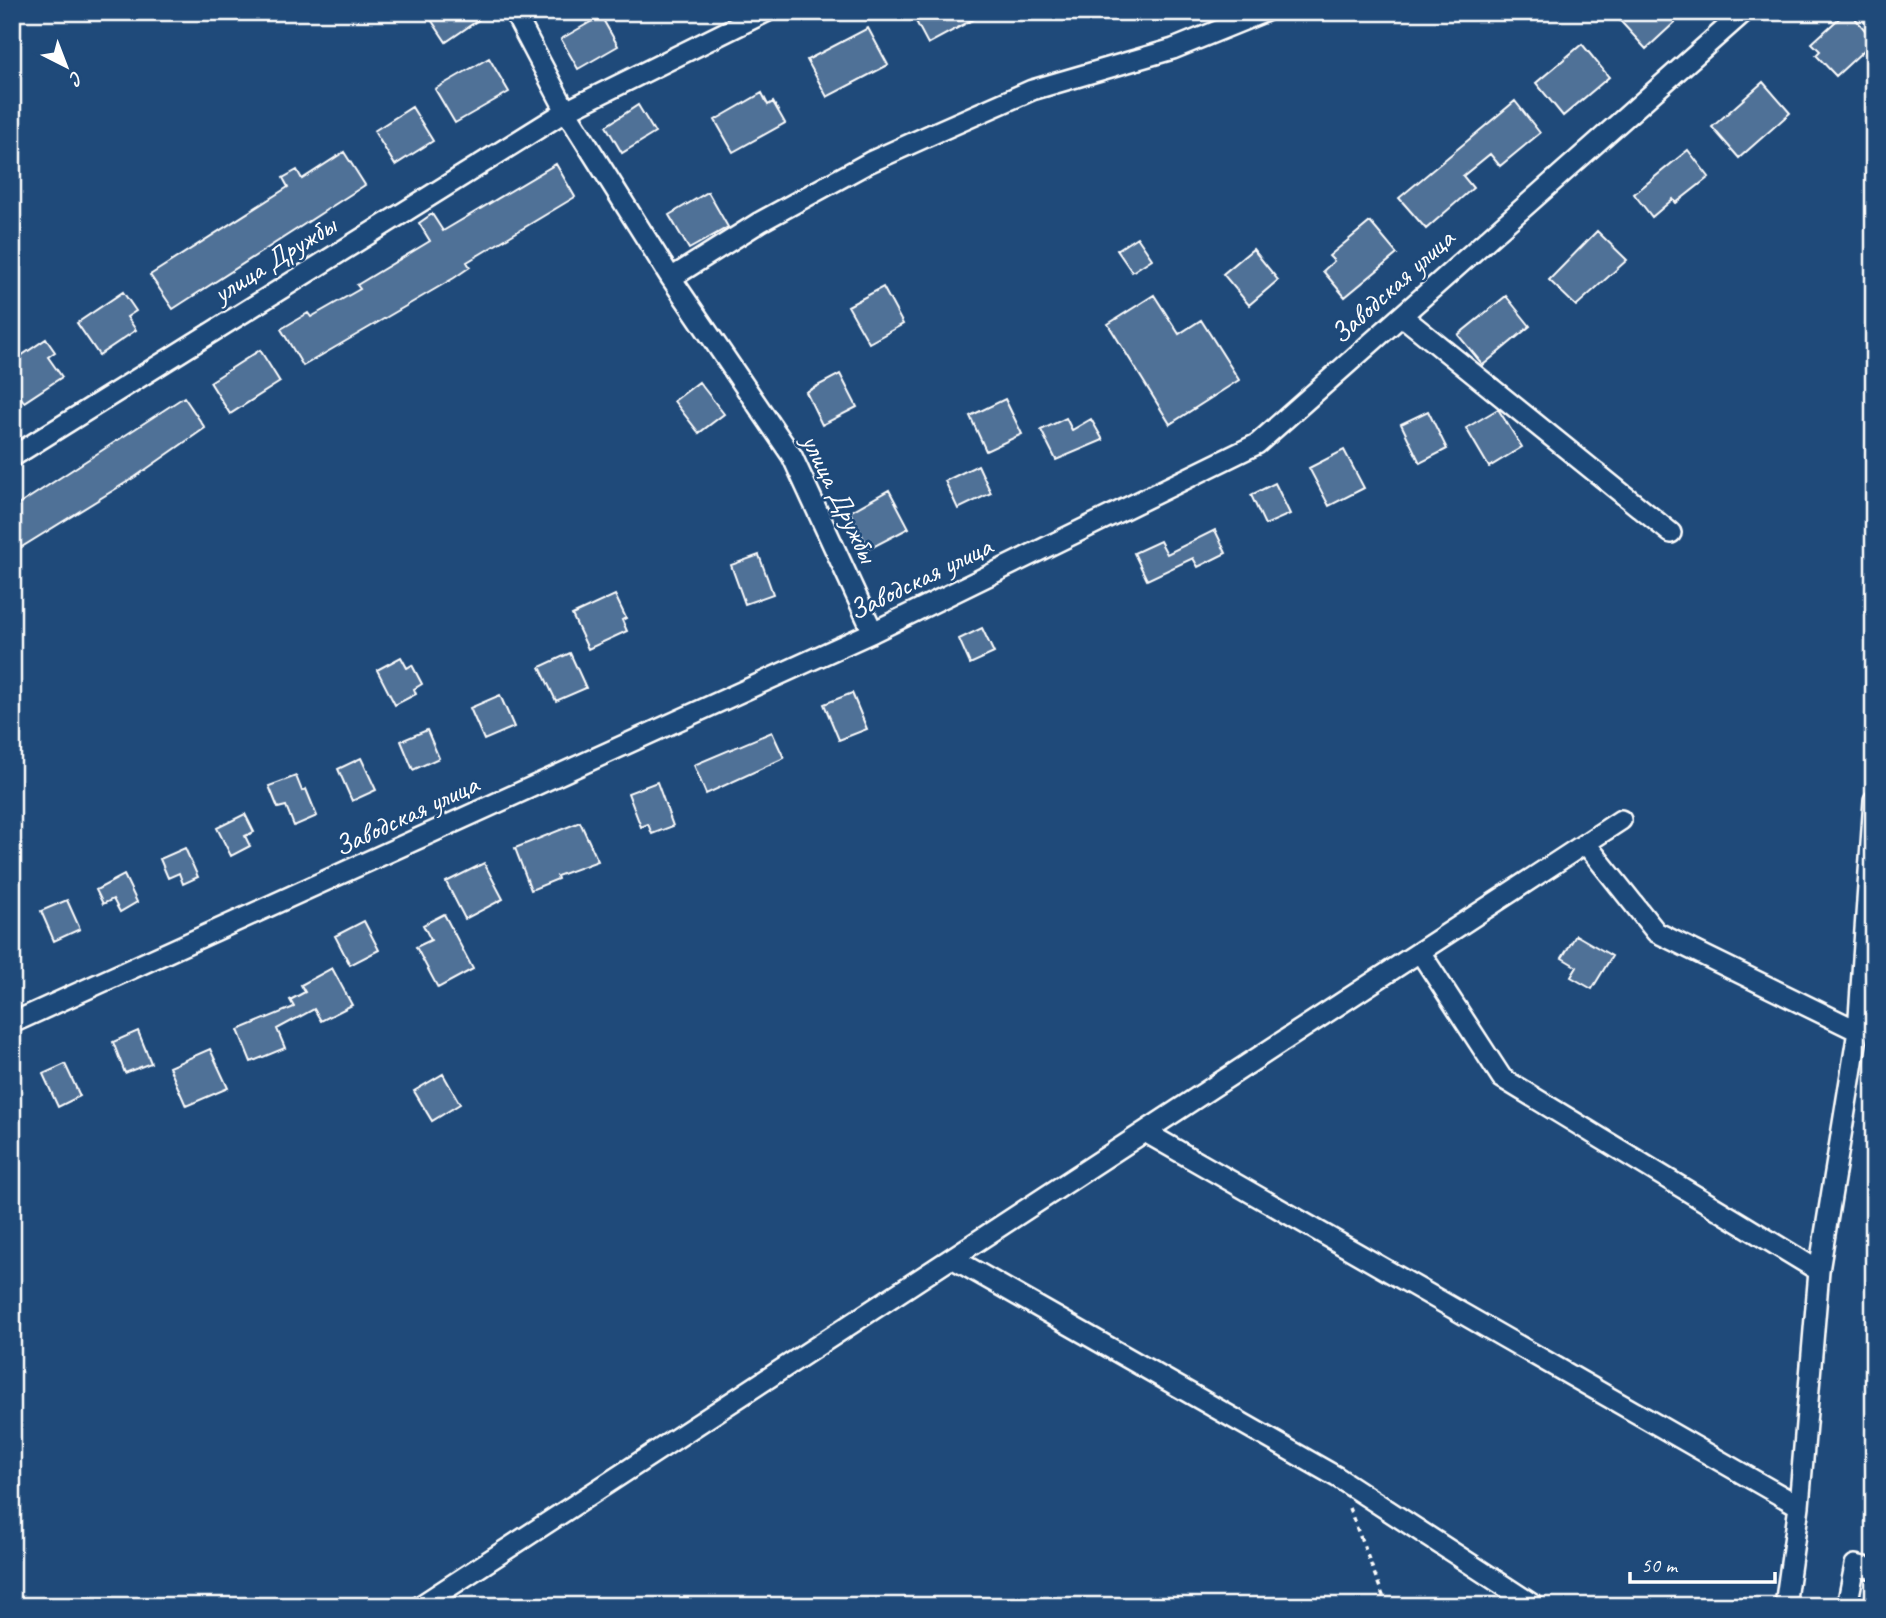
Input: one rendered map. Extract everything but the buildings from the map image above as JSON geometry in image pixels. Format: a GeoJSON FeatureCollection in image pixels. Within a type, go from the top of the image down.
{"type":"FeatureCollection","features":[{"type":"Feature","properties":{"kind":"street","name":"улица Дружбы"},"geometry":{"type":"LineString","coordinates":[[514,12],[566,111],[671,278],[792,456],[873,632]]}},
{"type":"Feature","properties":{"kind":"street","name":"улица Дружбы"},"geometry":{"type":"LineString","coordinates":[[12,457],[566,111],[766,12]]}},
{"type":"Feature","properties":{"kind":"street"},"geometry":{"type":"LineString","coordinates":[[671,278],[760,222],[870,162],[927,136],[1032,90],[1173,49],[1264,12]]}},
{"type":"Feature","properties":{"kind":"street","name":"Заводская улица"},"geometry":{"type":"LineString","coordinates":[[12,1023],[873,632],[1257,444],[1744,12]]}},
{"type":"Feature","properties":{"kind":"street"},"geometry":{"type":"LineString","coordinates":[[1402,316],[1671,533]]}},
{"type":"Feature","properties":{"kind":"street"},"geometry":{"type":"LineString","coordinates":[[1785,1606],[1799,1506],[1819,1271],[1858,1031],[1874,800]]}},
{"type":"Feature","properties":{"kind":"street"},"geometry":{"type":"LineString","coordinates":[[419,1606],[1621,820]]}},
{"type":"Feature","properties":{"kind":"street"},"geometry":{"type":"LineString","coordinates":[[1586,844],[1656,932],[1858,1031]]}},
{"type":"Feature","properties":{"kind":"street"},"geometry":{"type":"LineString","coordinates":[[1420,952],[1502,1078],[1819,1271]]}},
{"type":"Feature","properties":{"kind":"street"},"geometry":{"type":"LineString","coordinates":[[1145,1132],[1799,1506]]}},
{"type":"Feature","properties":{"kind":"street"},"geometry":{"type":"LineString","coordinates":[[952,1258],[1337,1477],[1535,1606]]}},
{"type":"Feature","properties":{"kind":"street"},"geometry":{"type":"LineString","coordinates":[[1847,1606],[1855,1565],[1874,1569]]}},
{"type":"Feature","properties":{"kind":"path"},"geometry":{"type":"LineString","coordinates":[[1337,1477],[1387,1606]]}}]}
